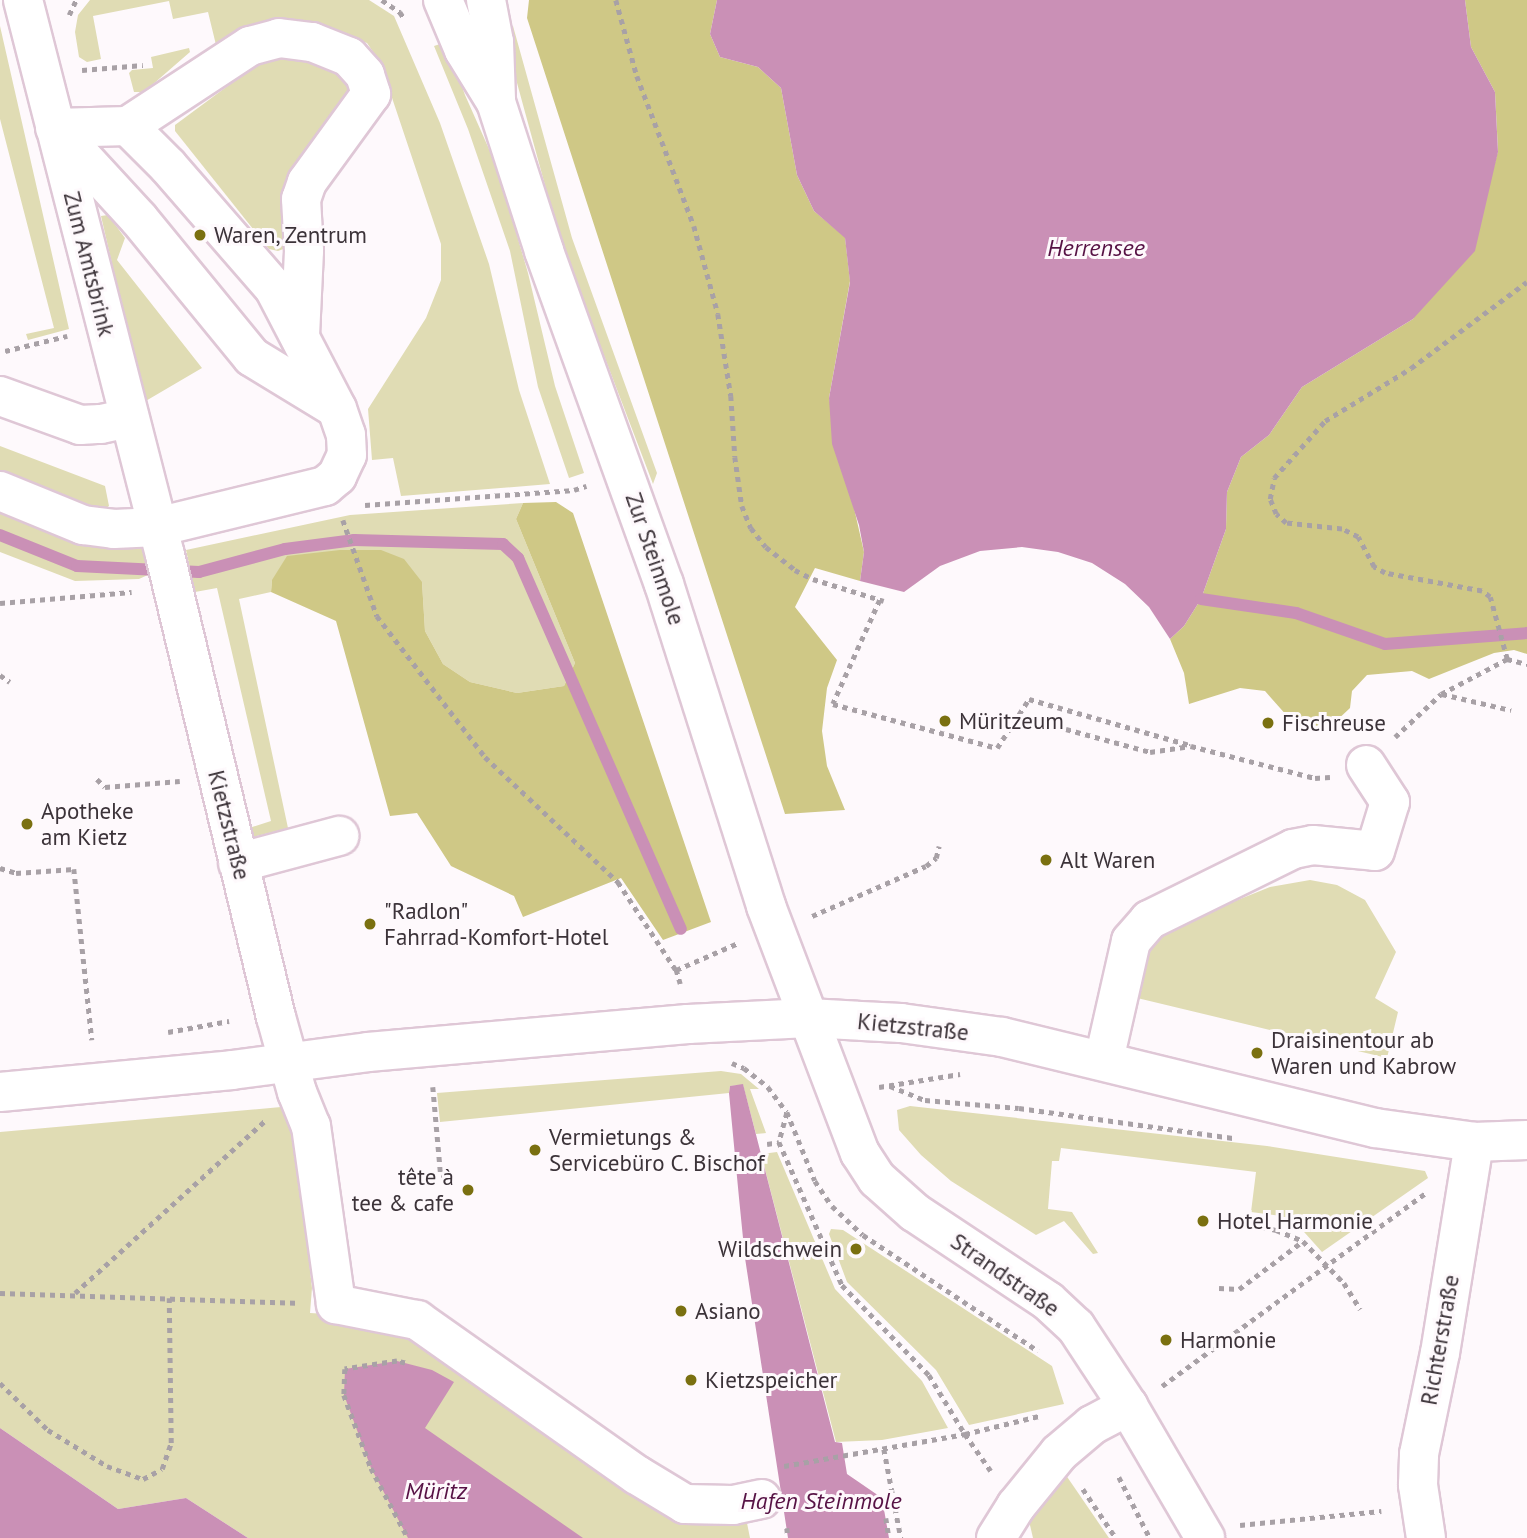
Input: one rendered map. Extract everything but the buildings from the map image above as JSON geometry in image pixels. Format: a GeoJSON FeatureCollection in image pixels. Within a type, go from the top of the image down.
{"type":"FeatureCollection","features":[{"type":"Feature","properties":{"kind":"street","name":"Zum Amtsbrink"},"geometry":{"type":"LineString","coordinates":[[23,0],[164,556]]}},
{"type":"Feature","properties":{"kind":"street","name":"Zur Steinmole"},"geometry":{"type":"LineString","coordinates":[[443,0],[464,50],[496,102],[544,251],[626,472],[775,929],[808,1018]]}},
{"type":"Feature","properties":{"kind":"street","name":"Zur Steinmole"},"geometry":{"type":"LineString","coordinates":[[486,0],[494,42],[496,102]]}},
{"type":"Feature","properties":{"kind":"street"},"geometry":{"type":"LineString","coordinates":[[55,128],[128,126],[250,46],[279,38],[312,42],[349,57],[365,75],[371,94],[307,182],[301,199],[304,251],[300,339]]}},
{"type":"Feature","properties":{"kind":"street"},"geometry":{"type":"LineString","coordinates":[[0,491],[83,525],[114,529],[164,556],[325,486],[337,476],[347,455],[346,435],[337,409],[274,288],[168,166],[128,126]]}},
{"type":"Feature","properties":{"kind":"street"},"geometry":{"type":"LineString","coordinates":[[55,128],[139,219],[252,357],[337,409]]}},
{"type":"Feature","properties":{"kind":"street"},"geometry":{"type":"LineString","coordinates":[[0,396],[80,425],[101,425],[129,418]]}},
{"type":"Feature","properties":{"kind":"street","name":"Kietzstraße"},"geometry":{"type":"LineString","coordinates":[[164,556],[293,1077]]}},
{"type":"Feature","properties":{"kind":"street"},"geometry":{"type":"LineString","coordinates":[[1104,1060],[1131,942],[1149,920],[1293,849],[1313,845],[1375,851],[1390,802],[1366,765]]}},
{"type":"Feature","properties":{"kind":"street"},"geometry":{"type":"LineString","coordinates":[[238,863],[339,836]]}},
{"type":"Feature","properties":{"kind":"street","name":"Kietzstraße"},"geometry":{"type":"LineString","coordinates":[[0,1092],[293,1077],[368,1052],[688,1024],[808,1018],[901,1023],[1002,1037],[1375,1128],[1471,1157],[1527,1140]]}},
{"type":"Feature","properties":{"kind":"street","name":"Strandstraße"},"geometry":{"type":"LineString","coordinates":[[808,1018],[848,1128],[877,1179],[914,1212],[1048,1301],[1076,1327],[1128,1406],[1203,1534]]}},
{"type":"Feature","properties":{"kind":"street"},"geometry":{"type":"LineString","coordinates":[[293,1077],[311,1126],[336,1304],[417,1320],[637,1475],[685,1504],[733,1505],[761,1499]]}},
{"type":"Feature","properties":{"kind":"street","name":"Richterstraße"},"geometry":{"type":"LineString","coordinates":[[1423,1523],[1419,1454],[1440,1353],[1471,1157]]}},
{"type":"Feature","properties":{"kind":"street"},"geometry":{"type":"LineString","coordinates":[[996,1538],[1016,1506],[1059,1453],[1093,1425],[1128,1406]]}},
{"type":"Feature","properties":{"kind":"path"},"geometry":{"type":"LineString","coordinates":[[68,19],[76,0]]}},
{"type":"Feature","properties":{"kind":"path"},"geometry":{"type":"LineString","coordinates":[[616,0],[637,76],[694,226],[718,314],[732,396],[735,457],[742,506],[751,528],[766,547],[794,570],[813,579],[882,600],[833,704],[997,748],[1029,699],[1191,746],[1315,778],[1342,776],[1366,765],[1441,694],[1506,657],[1527,664]]}},
{"type":"Feature","properties":{"kind":"path"},"geometry":{"type":"LineString","coordinates":[[71,71],[152,64]]}},
{"type":"Feature","properties":{"kind":"path"},"geometry":{"type":"LineString","coordinates":[[1506,657],[1489,597],[1482,591],[1385,573],[1374,567],[1358,537],[1342,529],[1286,523],[1276,514],[1270,499],[1274,478],[1325,421],[1411,368],[1527,282]]}},
{"type":"Feature","properties":{"kind":"path"},"geometry":{"type":"LineString","coordinates":[[5,351],[105,327]]}},
{"type":"Feature","properties":{"kind":"path"},"geometry":{"type":"LineString","coordinates":[[357,505],[574,491],[626,472]]}},
{"type":"Feature","properties":{"kind":"path"},"geometry":{"type":"LineString","coordinates":[[345,526],[377,616],[485,757],[618,882],[676,970],[686,1000],[688,1024]]}},
{"type":"Feature","properties":{"kind":"path"},"geometry":{"type":"LineString","coordinates":[[0,603],[164,556]]}},
{"type":"Feature","properties":{"kind":"path"},"geometry":{"type":"LineString","coordinates":[[0,675],[10,682]]}},
{"type":"Feature","properties":{"kind":"path"},"geometry":{"type":"LineString","coordinates":[[1441,694],[1511,710]]}},
{"type":"Feature","properties":{"kind":"path"},"geometry":{"type":"LineString","coordinates":[[1066,729],[1150,752],[1191,746]]}},
{"type":"Feature","properties":{"kind":"path"},"geometry":{"type":"LineString","coordinates":[[97,779],[105,788],[217,777]]}},
{"type":"Feature","properties":{"kind":"path"},"geometry":{"type":"LineString","coordinates":[[676,970],[821,913],[926,866],[936,858],[939,846]]}},
{"type":"Feature","properties":{"kind":"path"},"geometry":{"type":"LineString","coordinates":[[0,868],[16,873],[74,869],[92,1041]]}},
{"type":"Feature","properties":{"kind":"path"},"geometry":{"type":"LineString","coordinates":[[74,1293],[293,1077]]}},
{"type":"Feature","properties":{"kind":"path"},"geometry":{"type":"LineString","coordinates":[[432,1078],[440,1176],[445,1175]]}},
{"type":"Feature","properties":{"kind":"path"},"geometry":{"type":"LineString","coordinates":[[890,1086],[925,1100],[1019,1108],[1244,1140]]}},
{"type":"Feature","properties":{"kind":"path"},"geometry":{"type":"LineString","coordinates":[[787,1112],[779,1142],[842,1285],[929,1375],[965,1434]]}},
{"type":"Feature","properties":{"kind":"path"},"geometry":{"type":"LineString","coordinates":[[767,1144],[779,1142]]}},
{"type":"Feature","properties":{"kind":"path"},"geometry":{"type":"LineString","coordinates":[[1128,1406],[1154,1392],[1433,1188],[1471,1157]]}},
{"type":"Feature","properties":{"kind":"path"},"geometry":{"type":"LineString","coordinates":[[1262,1227],[1303,1241],[1326,1264],[1360,1309]]}},
{"type":"Feature","properties":{"kind":"path"},"geometry":{"type":"LineString","coordinates":[[1219,1288],[1239,1289],[1303,1241]]}},
{"type":"Feature","properties":{"kind":"path"},"geometry":{"type":"LineString","coordinates":[[0,1293],[74,1293],[336,1304]]}},
{"type":"Feature","properties":{"kind":"path"},"geometry":{"type":"LineString","coordinates":[[0,1383],[48,1430],[107,1466],[144,1479],[162,1469],[171,1443],[169,1298]]}},
{"type":"Feature","properties":{"kind":"path"},"geometry":{"type":"LineString","coordinates":[[408,1364],[397,1361],[345,1369],[344,1395],[371,1468],[408,1538]]}},
{"type":"Feature","properties":{"kind":"path"},"geometry":{"type":"LineString","coordinates":[[780,1466],[965,1434],[1052,1413]]}},
{"type":"Feature","properties":{"kind":"path"},"geometry":{"type":"LineString","coordinates":[[884,1449],[901,1538]]}},
{"type":"Feature","properties":{"kind":"path"},"geometry":{"type":"LineString","coordinates":[[1059,1453],[1116,1538]]}},
{"type":"Feature","properties":{"kind":"path"},"geometry":{"type":"LineString","coordinates":[[886,1518],[889,1538]]}},
{"type":"Feature","properties":{"kind":"path"},"geometry":{"type":"LineString","coordinates":[[1203,1534],[1423,1523]]}},
{"type":"Feature","properties":{"kind":"shaded area"},"geometry":{"type":"Polygon","coordinates":[[[90,0],[369,0],[394,16],[440,123],[489,264],[519,390],[550,484],[401,496],[393,458],[372,460],[368,409],[426,318],[441,280],[441,244],[380,62],[367,43],[296,20],[263,22],[216,45],[208,12],[173,19],[169,1],[93,16],[101,59],[87,62],[79,57],[75,32],[78,15],[90,0]]]}},
{"type":"Feature","properties":{"kind":"shaded area"},"geometry":{"type":"Polygon","coordinates":[[[529,0],[717,0],[710,34],[720,57],[758,67],[781,88],[797,175],[814,211],[845,237],[850,281],[829,398],[864,552],[860,581],[815,568],[795,607],[837,660],[827,688],[822,731],[827,766],[845,810],[785,814],[527,18],[529,0]]]}},
{"type":"Feature","properties":{"kind":"shaded area"},"geometry":{"type":"Polygon","coordinates":[[[1465,0],[1527,0],[1527,654],[1514,650],[1494,653],[1429,679],[1412,671],[1367,675],[1352,691],[1350,708],[1333,724],[1313,726],[1288,717],[1265,691],[1240,688],[1189,704],[1184,673],[1170,639],[1184,626],[1201,599],[1226,529],[1227,492],[1241,457],[1269,435],[1302,387],[1413,319],[1487,193],[1498,151],[1495,92],[1471,47],[1465,0]]]}},
{"type":"Feature","properties":{"kind":"shaded area"},"geometry":{"type":"Polygon","coordinates":[[[0,26],[69,329],[28,340],[26,334],[54,328],[0,119],[0,26]]]}},
{"type":"Feature","properties":{"kind":"shaded area"},"geometry":{"type":"Polygon","coordinates":[[[513,26],[572,238],[657,473],[653,484],[560,240],[502,28],[513,26]]]}},
{"type":"Feature","properties":{"kind":"shaded area"},"geometry":{"type":"Polygon","coordinates":[[[446,42],[465,95],[497,167],[528,273],[555,386],[584,473],[569,478],[538,387],[510,251],[468,129],[434,46],[446,42]]]}},
{"type":"Feature","properties":{"kind":"shaded area"},"geometry":{"type":"Polygon","coordinates":[[[189,48],[190,52],[144,92],[134,92],[129,73],[132,70],[153,68],[151,57],[189,48]]]}},
{"type":"Feature","properties":{"kind":"shaded area"},"geometry":{"type":"Polygon","coordinates":[[[281,55],[309,57],[332,66],[348,85],[349,99],[286,248],[278,251],[269,249],[175,131],[175,125],[260,62],[281,55]]]}},
{"type":"Feature","properties":{"kind":"shaded area"},"geometry":{"type":"Polygon","coordinates":[[[108,215],[125,238],[117,260],[202,368],[144,402],[101,216],[108,215]]]}},
{"type":"Feature","properties":{"kind":"shaded area"},"geometry":{"type":"Polygon","coordinates":[[[0,446],[105,486],[109,506],[102,511],[0,477],[0,446]]]}},
{"type":"Feature","properties":{"kind":"shaded area"},"geometry":{"type":"Polygon","coordinates":[[[556,502],[573,513],[711,922],[663,940],[621,878],[523,917],[514,896],[451,866],[417,813],[390,816],[336,621],[271,592],[272,580],[287,556],[340,550],[381,550],[404,559],[422,582],[425,631],[443,664],[470,682],[517,693],[564,686],[575,663],[516,519],[523,503],[556,502]]]}},
{"type":"Feature","properties":{"kind":"shaded area"},"geometry":{"type":"Polygon","coordinates":[[[523,503],[516,519],[575,663],[564,686],[517,693],[470,682],[443,664],[425,631],[422,582],[272,580],[271,592],[239,599],[288,828],[242,840],[240,831],[271,821],[217,588],[195,592],[186,550],[350,515],[523,503]]]}},
{"type":"Feature","properties":{"kind":"shaded area"},"geometry":{"type":"Polygon","coordinates":[[[0,505],[142,540],[150,574],[139,579],[75,581],[0,552],[0,505]]]}},
{"type":"Feature","properties":{"kind":"shaded area"},"geometry":{"type":"Polygon","coordinates":[[[1310,880],[1337,885],[1365,900],[1396,952],[1375,998],[1398,1012],[1387,1058],[1133,997],[1143,952],[1158,932],[1270,887],[1310,880]]]}},
{"type":"Feature","properties":{"kind":"shaded area"},"geometry":{"type":"Polygon","coordinates":[[[721,1071],[741,1074],[759,1089],[750,1089],[766,1133],[756,1134],[743,1085],[730,1086],[729,1093],[440,1122],[437,1093],[721,1071]]]}},
{"type":"Feature","properties":{"kind":"shaded area"},"geometry":{"type":"Polygon","coordinates":[[[292,1106],[312,1288],[310,1313],[345,1315],[411,1327],[746,1518],[750,1538],[248,1538],[186,1498],[118,1509],[0,1428],[0,1132],[292,1106]]]}},
{"type":"Feature","properties":{"kind":"shaded area"},"geometry":{"type":"Polygon","coordinates":[[[910,1106],[1267,1146],[1425,1171],[1428,1178],[1322,1252],[1296,1223],[1281,1216],[1251,1212],[1256,1172],[1061,1148],[1059,1161],[1052,1161],[1048,1209],[1072,1212],[1098,1253],[1093,1254],[1064,1221],[1036,1235],[951,1181],[921,1155],[899,1130],[897,1110],[910,1106]]]}},
{"type":"Feature","properties":{"kind":"shaded area"},"geometry":{"type":"Polygon","coordinates":[[[777,1152],[835,1289],[922,1381],[948,1428],[882,1440],[836,1442],[761,1154],[777,1152]]]}},
{"type":"Feature","properties":{"kind":"shaded area"},"geometry":{"type":"Polygon","coordinates":[[[831,1229],[843,1230],[1052,1366],[1064,1404],[969,1425],[936,1370],[847,1282],[829,1234],[831,1229]]]}},
{"type":"Feature","properties":{"kind":"shaded area"},"geometry":{"type":"Polygon","coordinates":[[[1059,1465],[1109,1538],[1033,1538],[1026,1508],[1059,1465]]]}},
{"type":"Feature","properties":{"kind":"water","name":"Herrensee"},"geometry":{"type":"Polygon","coordinates":[[[717,0],[1465,0],[1471,47],[1495,92],[1498,152],[1475,251],[1413,319],[1302,387],[1269,435],[1241,457],[1227,492],[1226,529],[1201,599],[1184,626],[1170,639],[1149,607],[1125,584],[1092,563],[1058,552],[1022,547],[980,551],[940,566],[904,592],[860,581],[864,552],[859,525],[832,444],[829,398],[850,282],[845,238],[814,211],[797,175],[781,88],[758,67],[720,57],[710,34],[717,0]]]}},
{"type":"Feature","properties":{"kind":"water","name":"Hafen Steinmole"},"geometry":{"type":"Polygon","coordinates":[[[743,1084],[835,1442],[842,1443],[847,1474],[882,1498],[889,1538],[788,1538],[745,1258],[739,1198],[729,1093],[730,1086],[743,1084]]]}},
{"type":"Feature","properties":{"kind":"water","name":"Müritz"},"geometry":{"type":"Polygon","coordinates":[[[397,1361],[432,1370],[454,1382],[425,1428],[583,1538],[408,1538],[371,1468],[344,1395],[345,1369],[397,1361]]]}},
{"type":"Feature","properties":{"kind":"water"},"geometry":{"type":"Polygon","coordinates":[[[0,1428],[118,1509],[186,1498],[248,1538],[0,1538],[0,1428]]]}},
{"type":"Feature","properties":{"kind":"waterway"},"geometry":{"type":"LineString","coordinates":[[0,535],[77,566],[199,572],[285,549],[354,540],[503,544],[518,558],[681,929]]}},
{"type":"Feature","properties":{"kind":"waterway"},"geometry":{"type":"LineString","coordinates":[[1201,599],[1296,613],[1385,644],[1527,633]]}},
{"type":"Feature","properties":{"kind":"place","name":"Waren, Zentrum"},"geometry":{"type":"Point","coordinates":[200,235]}},
{"type":"Feature","properties":{"kind":"place","name":"Müritzeum"},"geometry":{"type":"Point","coordinates":[945,721]}},
{"type":"Feature","properties":{"kind":"place","name":"Fischreuse"},"geometry":{"type":"Point","coordinates":[1268,723]}},
{"type":"Feature","properties":{"kind":"place","name":"Apotheke am Kietz"},"geometry":{"type":"Point","coordinates":[27,824]}},
{"type":"Feature","properties":{"kind":"place","name":"Alt Waren"},"geometry":{"type":"Point","coordinates":[1046,860]}},
{"type":"Feature","properties":{"kind":"place","name":"\"Radlon\" Fahrrad-Komfort-Hotel"},"geometry":{"type":"Point","coordinates":[370,924]}},
{"type":"Feature","properties":{"kind":"place","name":"Draisinentour ab Waren und Kabrow"},"geometry":{"type":"Point","coordinates":[1257,1053]}},
{"type":"Feature","properties":{"kind":"place","name":"Vermietungs & Servicebüro C. Bischof"},"geometry":{"type":"Point","coordinates":[535,1150]}},
{"type":"Feature","properties":{"kind":"place","name":"tête à tee & cafe"},"geometry":{"type":"Point","coordinates":[468,1190]}},
{"type":"Feature","properties":{"kind":"place","name":"Hotel Harmonie"},"geometry":{"type":"Point","coordinates":[1203,1221]}},
{"type":"Feature","properties":{"kind":"place","name":"Wildschwein"},"geometry":{"type":"Point","coordinates":[856,1249]}},
{"type":"Feature","properties":{"kind":"place","name":"Asiano"},"geometry":{"type":"Point","coordinates":[681,1311]}},
{"type":"Feature","properties":{"kind":"place","name":"Harmonie"},"geometry":{"type":"Point","coordinates":[1166,1340]}},
{"type":"Feature","properties":{"kind":"place","name":"Kietzspeicher"},"geometry":{"type":"Point","coordinates":[691,1380]}}]}
